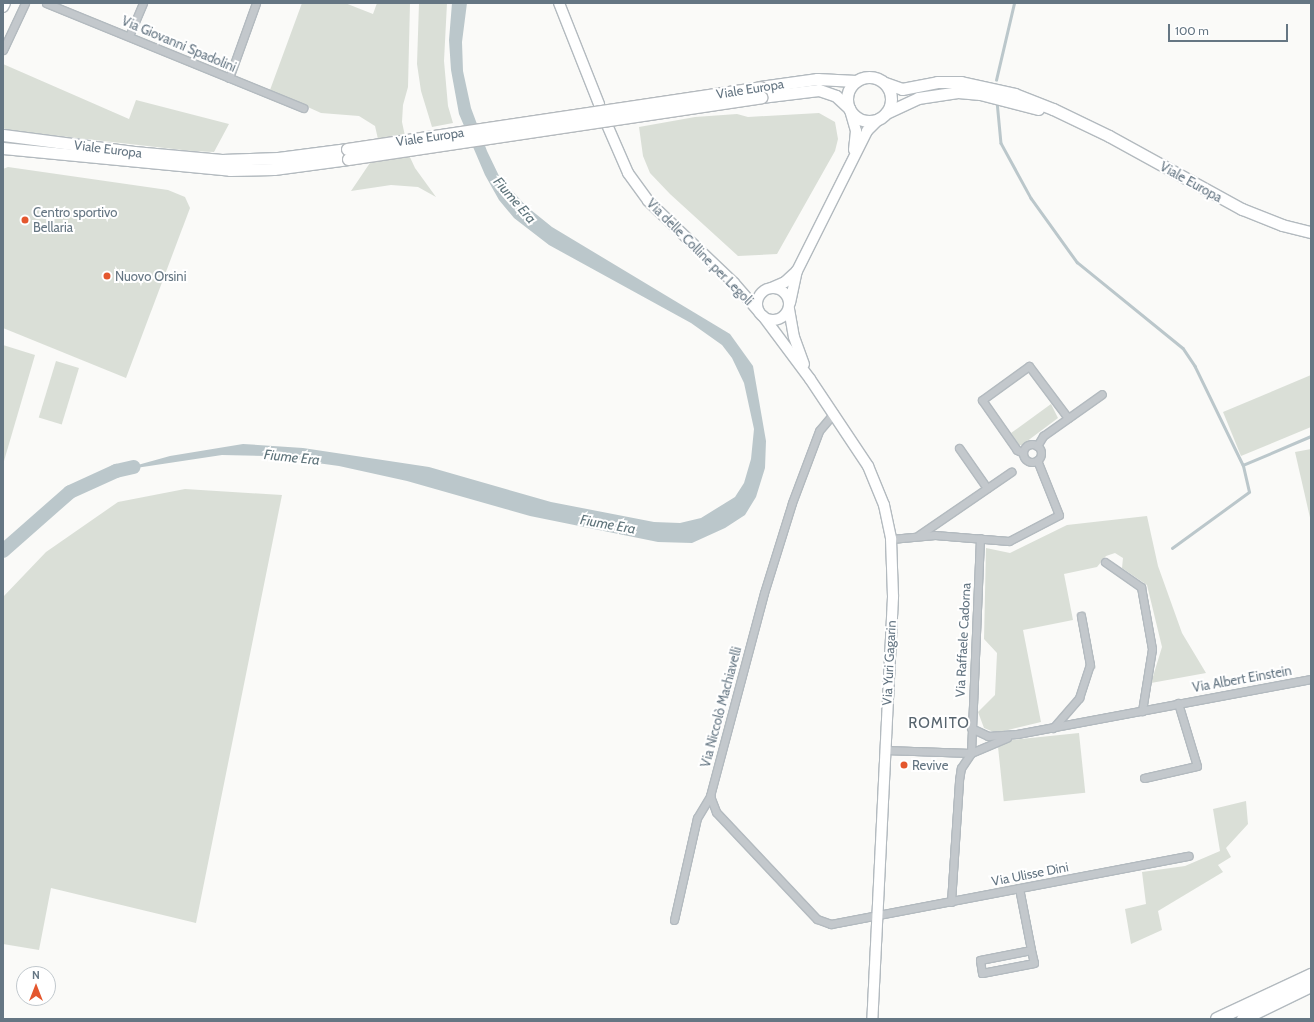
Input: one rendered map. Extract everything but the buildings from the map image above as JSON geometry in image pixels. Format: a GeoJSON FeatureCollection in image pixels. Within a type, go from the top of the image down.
{"type":"FeatureCollection","features":[{"type":"Feature","properties":{"kind":"highway"},"geometry":{"type":"LineString","coordinates":[[1216,1019],[1311,974]]}},
{"type":"Feature","properties":{"kind":"highway"},"geometry":{"type":"LineString","coordinates":[[1243,1019],[1311,986]]}},
{"type":"Feature","properties":{"kind":"main road","name":"Viale Europa"},"geometry":{"type":"LineString","coordinates":[[3,148],[230,170],[274,169],[347,154],[760,92],[817,79],[856,81],[873,77],[902,89],[945,82],[979,85],[1041,103],[1242,209],[1282,225],[1311,232]]}},
{"type":"Feature","properties":{"kind":"main road"},"geometry":{"type":"LineString","coordinates":[[849,109],[847,93],[856,81]]}},
{"type":"Feature","properties":{"kind":"main road"},"geometry":{"type":"LineString","coordinates":[[882,116],[892,100],[885,83]]}},
{"type":"Feature","properties":{"kind":"main road","name":"Viale Europa"},"geometry":{"type":"LineString","coordinates":[[760,92],[819,90],[836,96],[860,119],[882,116],[924,96],[965,92],[998,98],[1075,120]]}},
{"type":"Feature","properties":{"kind":"main road","name":"Viale Europa"},"geometry":{"type":"LineString","coordinates":[[3,134],[126,151],[222,160],[347,154]]}},
{"type":"Feature","properties":{"kind":"street"},"geometry":{"type":"LineString","coordinates":[[3,7],[5,3]]}},
{"type":"Feature","properties":{"kind":"street"},"geometry":{"type":"LineString","coordinates":[[3,50],[25,3]]}},
{"type":"Feature","properties":{"kind":"street","name":"Via Giovanni Spadolini"},"geometry":{"type":"LineString","coordinates":[[46,3],[303,108]]}},
{"type":"Feature","properties":{"kind":"street"},"geometry":{"type":"LineString","coordinates":[[129,36],[143,3]]}},
{"type":"Feature","properties":{"kind":"street"},"geometry":{"type":"LineString","coordinates":[[229,78],[256,3]]}},
{"type":"Feature","properties":{"kind":"street"},"geometry":{"type":"LineString","coordinates":[[559,3],[599,104]]}},
{"type":"Feature","properties":{"kind":"street"},"geometry":{"type":"LineString","coordinates":[[849,109],[856,135],[851,163]]}},
{"type":"Feature","properties":{"kind":"street"},"geometry":{"type":"LineString","coordinates":[[797,270],[784,282],[768,289],[757,302],[761,314],[778,320],[789,306],[797,270],[867,131],[882,116]]}},
{"type":"Feature","properties":{"kind":"street","name":"Via delle Colline per Legoli"},"geometry":{"type":"LineString","coordinates":[[608,127],[628,173],[646,198],[734,283],[761,314],[810,379]]}},
{"type":"Feature","properties":{"kind":"street"},"geometry":{"type":"LineString","coordinates":[[734,283],[748,288],[781,290],[789,306],[794,337],[810,379],[834,413]]}},
{"type":"Feature","properties":{"kind":"street"},"geometry":{"type":"LineString","coordinates":[[1037,460],[1028,461],[1023,453],[1018,450],[982,400],[1030,366],[1068,418]]}},
{"type":"Feature","properties":{"kind":"street"},"geometry":{"type":"LineString","coordinates":[[1037,460],[1040,455],[1037,446],[1043,436],[1102,394]]}},
{"type":"Feature","properties":{"kind":"street","name":"Via Yuri Gagarin"},"geometry":{"type":"LineString","coordinates":[[834,413],[873,477],[886,510],[891,539],[893,597],[877,915]]}},
{"type":"Feature","properties":{"kind":"street","name":"Via Niccolò Machiavelli"},"geometry":{"type":"LineString","coordinates":[[674,920],[697,818],[710,796],[764,593],[792,503],[819,431],[834,413]]}},
{"type":"Feature","properties":{"kind":"street"},"geometry":{"type":"LineString","coordinates":[[1023,453],[1029,444],[1037,446]]}},
{"type":"Feature","properties":{"kind":"street"},"geometry":{"type":"LineString","coordinates":[[959,448],[987,488]]}},
{"type":"Feature","properties":{"kind":"street"},"geometry":{"type":"LineString","coordinates":[[891,539],[919,535],[1009,540],[1059,515],[1037,460]]}},
{"type":"Feature","properties":{"kind":"street"},"geometry":{"type":"LineString","coordinates":[[919,535],[1011,472]]}},
{"type":"Feature","properties":{"kind":"street","name":"Via Raffaele Cadorna"},"geometry":{"type":"LineString","coordinates":[[951,902],[959,780],[961,768],[970,753],[980,538]]}},
{"type":"Feature","properties":{"kind":"street"},"geometry":{"type":"LineString","coordinates":[[1105,562],[1141,587],[1152,649],[1142,711]]}},
{"type":"Feature","properties":{"kind":"street"},"geometry":{"type":"LineString","coordinates":[[1053,728],[1079,698],[1090,665],[1081,616]]}},
{"type":"Feature","properties":{"kind":"street","name":"Via Albert Einstein"},"geometry":{"type":"LineString","coordinates":[[971,728],[988,736],[1017,734],[1311,679]]}},
{"type":"Feature","properties":{"kind":"street","name":"Via Albert Einstein"},"geometry":{"type":"LineString","coordinates":[[1144,778],[1197,766],[1178,703]]}},
{"type":"Feature","properties":{"kind":"street","name":"Via Albert Einstein"},"geometry":{"type":"LineString","coordinates":[[970,753],[1017,734]]}},
{"type":"Feature","properties":{"kind":"street"},"geometry":{"type":"LineString","coordinates":[[885,750],[970,753]]}},
{"type":"Feature","properties":{"kind":"street"},"geometry":{"type":"LineString","coordinates":[[710,796],[716,812],[817,919],[827,924],[839,924],[877,915],[872,1019]]}},
{"type":"Feature","properties":{"kind":"street","name":"Via Ulisse Dini"},"geometry":{"type":"LineString","coordinates":[[877,915],[1189,856]]}},
{"type":"Feature","properties":{"kind":"street"},"geometry":{"type":"LineString","coordinates":[[1019,888],[1034,963],[982,973],[980,960],[1031,950]]}},
{"type":"Feature","properties":{"kind":"shaded area"},"geometry":{"type":"Polygon","coordinates":[[[302,3],[345,3],[373,14],[377,3],[410,3],[408,87],[403,105],[402,122],[409,155],[415,168],[436,197],[418,187],[391,185],[351,191],[380,148],[375,126],[359,116],[321,113],[270,90],[302,3]]]}},
{"type":"Feature","properties":{"kind":"shaded area"},"geometry":{"type":"Polygon","coordinates":[[[419,3],[447,3],[444,61],[448,106],[453,123],[432,127],[421,91],[417,64],[419,3]]]}},
{"type":"Feature","properties":{"kind":"shaded area"},"geometry":{"type":"Polygon","coordinates":[[[3,64],[129,119],[136,100],[229,124],[214,152],[191,151],[7,130],[3,128],[3,64]]]}},
{"type":"Feature","properties":{"kind":"shaded area"},"geometry":{"type":"Polygon","coordinates":[[[819,113],[835,122],[838,139],[835,151],[777,254],[738,256],[670,194],[650,173],[643,156],[639,127],[695,117],[737,114],[748,117],[819,113]]]}},
{"type":"Feature","properties":{"kind":"shaded area"},"geometry":{"type":"Polygon","coordinates":[[[8,167],[168,190],[185,197],[190,208],[126,378],[3,328],[3,169],[8,167]]]}},
{"type":"Feature","properties":{"kind":"shaded area"},"geometry":{"type":"Polygon","coordinates":[[[3,345],[35,355],[4,461],[3,461],[3,345]]]}},
{"type":"Feature","properties":{"kind":"shaded area"},"geometry":{"type":"Polygon","coordinates":[[[56,361],[79,368],[62,424],[39,417],[56,361]]]}},
{"type":"Feature","properties":{"kind":"shaded area"},"geometry":{"type":"Polygon","coordinates":[[[1311,375],[1311,427],[1241,456],[1223,412],[1311,375]]]}},
{"type":"Feature","properties":{"kind":"shaded area"},"geometry":{"type":"Polygon","coordinates":[[[1051,404],[1058,418],[1022,445],[1019,445],[1011,433],[1051,404]]]}},
{"type":"Feature","properties":{"kind":"shaded area"},"geometry":{"type":"Polygon","coordinates":[[[1311,449],[1311,522],[1295,452],[1311,449]]]}},
{"type":"Feature","properties":{"kind":"shaded area"},"geometry":{"type":"Polygon","coordinates":[[[185,489],[282,495],[196,923],[51,888],[39,950],[3,944],[3,597],[46,552],[118,502],[185,489]]]}},
{"type":"Feature","properties":{"kind":"shaded area"},"geometry":{"type":"Polygon","coordinates":[[[1147,516],[1158,566],[1182,633],[1206,673],[1151,683],[1162,647],[1147,585],[1122,568],[1123,558],[1115,553],[1106,556],[1097,567],[1064,574],[1073,620],[1023,630],[1041,722],[996,733],[984,728],[978,712],[995,695],[997,653],[984,639],[986,548],[1010,553],[1067,525],[1147,516]]]}},
{"type":"Feature","properties":{"kind":"shaded area"},"geometry":{"type":"Polygon","coordinates":[[[1079,733],[1085,793],[1004,801],[997,742],[1079,733]]]}},
{"type":"Feature","properties":{"kind":"shaded area"},"geometry":{"type":"Polygon","coordinates":[[[1246,801],[1248,824],[1226,848],[1231,857],[1218,865],[1223,872],[1158,911],[1162,930],[1131,944],[1125,909],[1146,904],[1142,872],[1185,866],[1220,851],[1213,809],[1246,801]]]}},
{"type":"Feature","properties":{"kind":"water"},"geometry":{"type":"Polygon","coordinates":[[[452,3],[467,3],[462,42],[463,71],[471,108],[487,151],[500,178],[526,206],[552,227],[730,334],[753,366],[766,441],[765,468],[756,497],[745,515],[725,528],[692,543],[658,542],[530,516],[407,481],[339,466],[266,456],[222,455],[116,471],[170,456],[243,444],[303,448],[429,467],[551,502],[654,522],[680,523],[701,518],[735,497],[744,483],[751,459],[754,429],[744,383],[732,358],[722,345],[691,323],[549,245],[514,218],[499,200],[485,175],[459,114],[451,70],[449,40],[452,3]]]}},
{"type":"Feature","properties":{"kind":"waterway"},"geometry":{"type":"LineString","coordinates":[[996,80],[1014,3]]}},
{"type":"Feature","properties":{"kind":"waterway"},"geometry":{"type":"LineString","coordinates":[[997,101],[1001,143],[1031,198],[1077,262],[1183,348],[1195,366],[1243,465],[1311,436]]}},
{"type":"Feature","properties":{"kind":"waterway"},"geometry":{"type":"LineString","coordinates":[[1172,548],[1249,492],[1243,465]]}},
{"type":"Feature","properties":{"kind":"waterway","name":"Fiume Era"},"geometry":{"type":"LineString","coordinates":[[3,551],[70,492],[116,471],[134,467]]}},
{"type":"Feature","properties":{"kind":"place","name":"Centro sportivo Bellaria"},"geometry":{"type":"Point","coordinates":[25,220]}},
{"type":"Feature","properties":{"kind":"place","name":"Nuovo Orsini"},"geometry":{"type":"Point","coordinates":[107,276]}},
{"type":"Feature","properties":{"kind":"place","name":"Revive"},"geometry":{"type":"Point","coordinates":[904,765]}},
{"type":"Feature","properties":{"kind":"district","name":"ROMITO"},"geometry":{"type":"Point","coordinates":[939,724]}}]}
